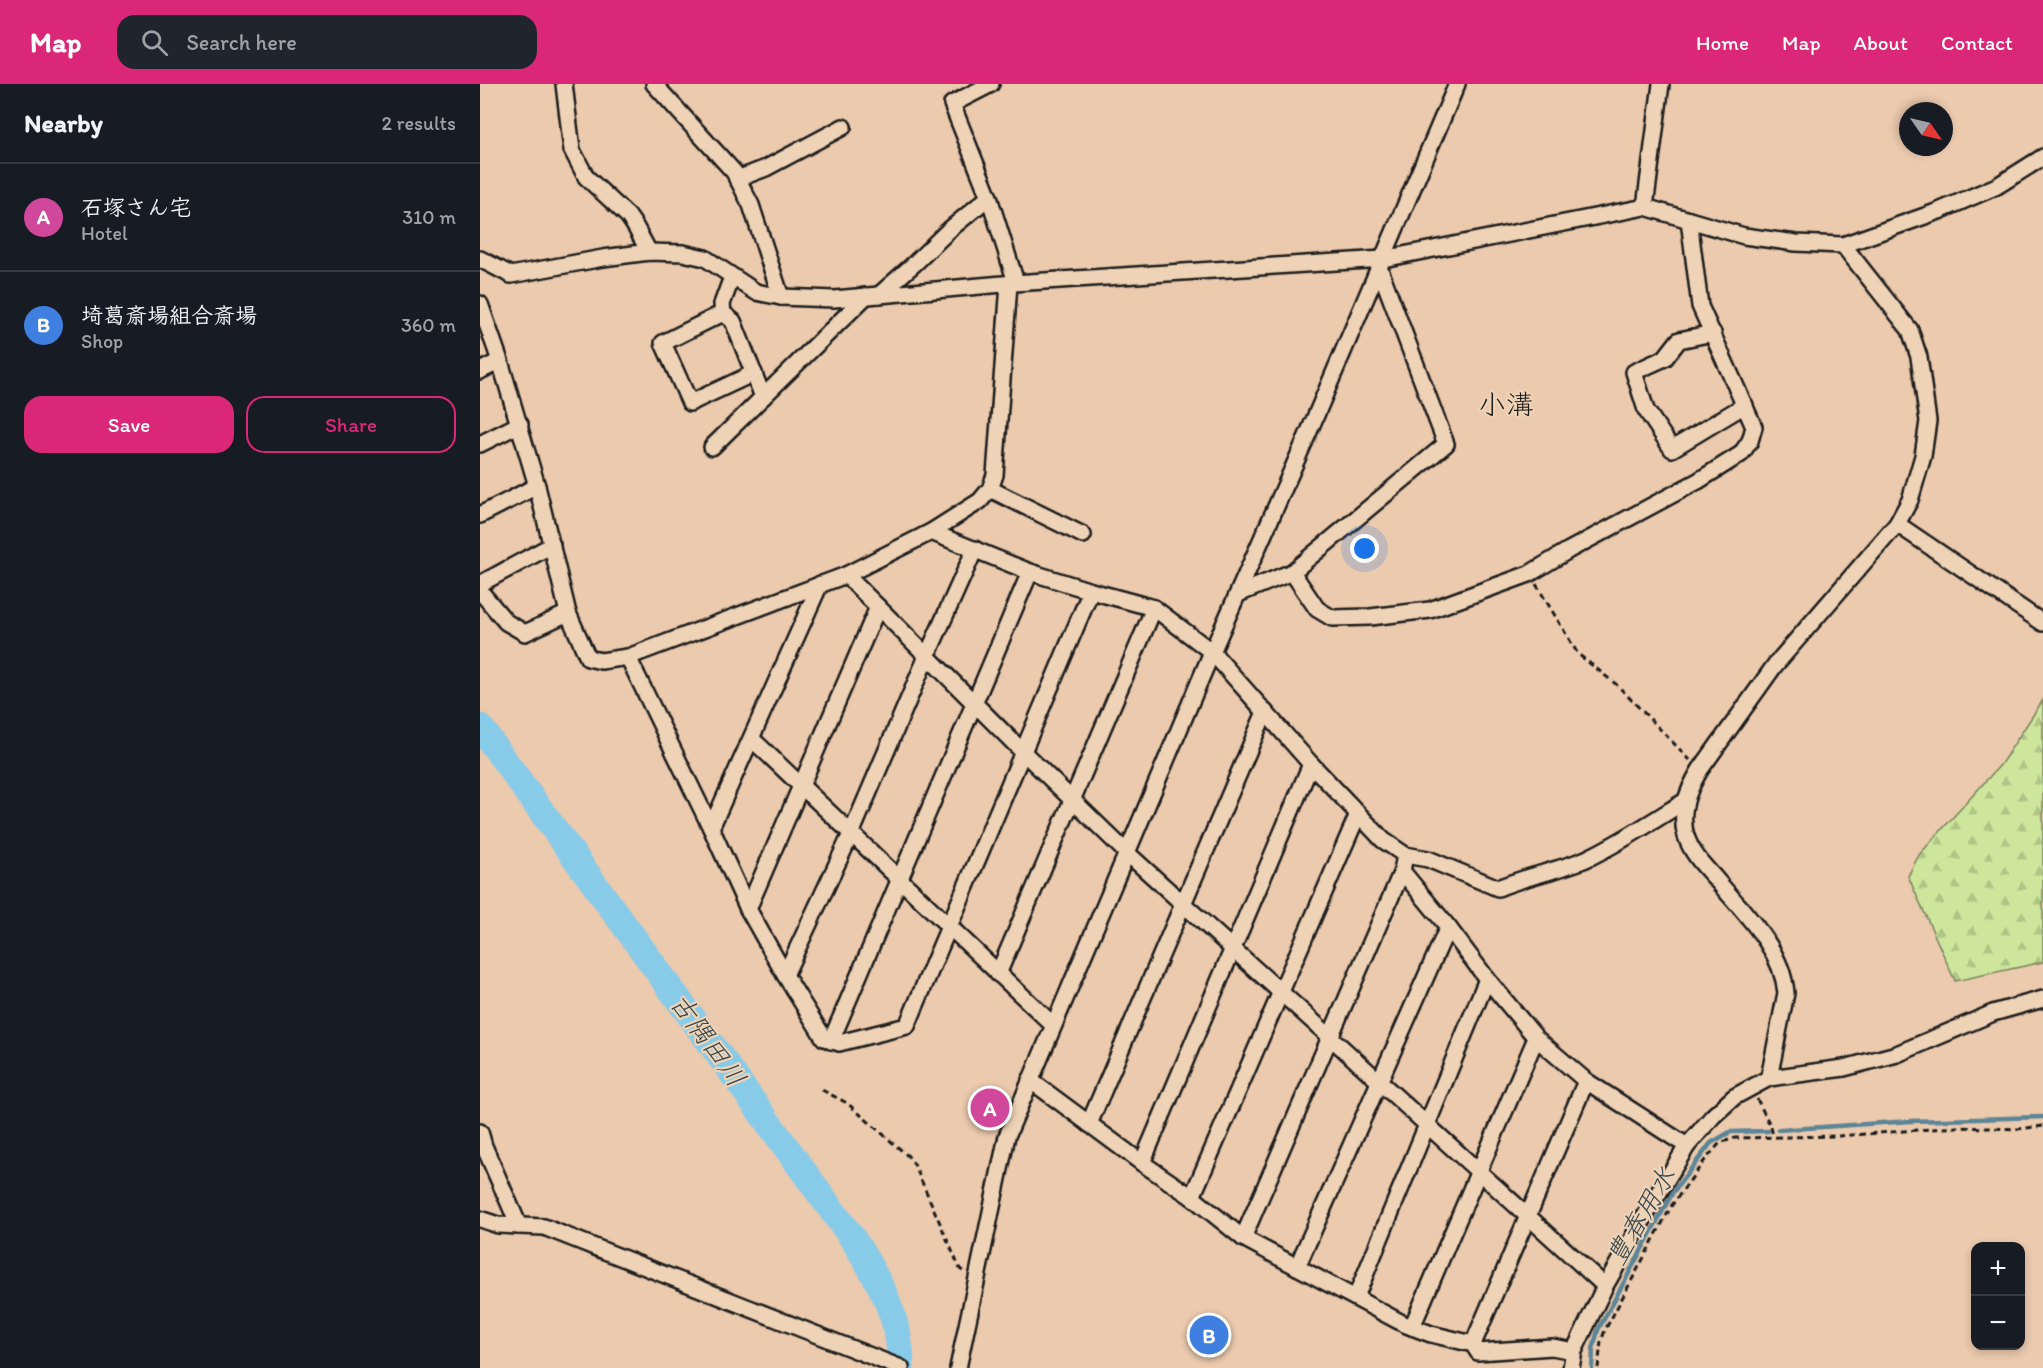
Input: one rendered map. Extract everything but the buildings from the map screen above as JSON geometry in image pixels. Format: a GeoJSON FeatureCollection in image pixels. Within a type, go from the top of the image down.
{"type":"FeatureCollection","features":[{"type":"Feature","properties":{"kind":"street"},"geometry":{"type":"LineString","coordinates":[[564,84],[572,150],[586,177],[632,221],[649,252]]}},
{"type":"Feature","properties":{"kind":"street"},"geometry":{"type":"LineString","coordinates":[[654,84],[734,172],[751,205],[781,297]]}},
{"type":"Feature","properties":{"kind":"street"},"geometry":{"type":"LineString","coordinates":[[480,304],[520,424],[568,613],[588,658],[601,661],[628,657],[846,575],[932,532],[980,501],[990,489],[995,475],[1014,276],[989,198],[952,104],[990,84]]}},
{"type":"Feature","properties":{"kind":"street"},"geometry":{"type":"LineString","coordinates":[[958,1368],[1007,1136],[1212,652],[1457,84]]}},
{"type":"Feature","properties":{"kind":"street"},"geometry":{"type":"LineString","coordinates":[[1645,207],[1661,84]]}},
{"type":"Feature","properties":{"kind":"street"},"geometry":{"type":"LineString","coordinates":[[737,179],[766,168],[843,127]]}},
{"type":"Feature","properties":{"kind":"street"},"geometry":{"type":"LineString","coordinates":[[480,259],[511,275],[649,252],[683,253],[705,258],[756,292],[781,297],[834,299],[1012,283],[1381,263],[1645,207],[1744,236],[1796,243],[1843,245],[1939,211],[1998,186],[2043,157]]}},
{"type":"Feature","properties":{"kind":"street"},"geometry":{"type":"LineString","coordinates":[[712,447],[872,295],[914,264],[949,230],[989,198]]}},
{"type":"Feature","properties":{"kind":"street"},"geometry":{"type":"LineString","coordinates":[[1292,572],[1317,609],[1332,618],[1370,617],[1430,610],[1529,574],[1698,481],[1741,454],[1750,441],[1754,427],[1700,306],[1689,220]]}},
{"type":"Feature","properties":{"kind":"street"},"geometry":{"type":"LineString","coordinates":[[1768,1078],[1786,993],[1785,981],[1763,936],[1694,854],[1686,835],[1685,801],[1700,770],[1775,665],[1897,525],[1911,500],[1923,456],[1928,420],[1920,357],[1910,330],[1843,245]]}},
{"type":"Feature","properties":{"kind":"street"},"geometry":{"type":"LineString","coordinates":[[1238,594],[1292,572],[1446,444],[1381,263]]}},
{"type":"Feature","properties":{"kind":"street"},"geometry":{"type":"LineString","coordinates":[[732,277],[722,304],[723,313],[733,321],[763,397]]}},
{"type":"Feature","properties":{"kind":"street"},"geometry":{"type":"LineString","coordinates":[[723,313],[663,343],[690,403],[754,373]]}},
{"type":"Feature","properties":{"kind":"street"},"geometry":{"type":"LineString","coordinates":[[1713,333],[1680,340],[1665,358],[1634,372],[1646,411],[1672,449],[1745,405]]}},
{"type":"Feature","properties":{"kind":"street"},"geometry":{"type":"LineString","coordinates":[[480,371],[500,361]]}},
{"type":"Feature","properties":{"kind":"street"},"geometry":{"type":"LineString","coordinates":[[480,444],[520,424]]}},
{"type":"Feature","properties":{"kind":"street"},"geometry":{"type":"LineString","coordinates":[[480,515],[537,486]]}},
{"type":"Feature","properties":{"kind":"street"},"geometry":{"type":"LineString","coordinates":[[990,489],[1083,535]]}},
{"type":"Feature","properties":{"kind":"street"},"geometry":{"type":"LineString","coordinates":[[1897,525],[2043,623]]}},
{"type":"Feature","properties":{"kind":"street"},"geometry":{"type":"LineString","coordinates":[[932,532],[1030,572],[1154,608],[1212,652],[1358,814],[1383,840],[1405,855],[1428,859],[1498,888],[1521,878],[1585,859],[1685,801]]}},
{"type":"Feature","properties":{"kind":"street"},"geometry":{"type":"LineString","coordinates":[[480,584],[552,545]]}},
{"type":"Feature","properties":{"kind":"street"},"geometry":{"type":"LineString","coordinates":[[785,975],[851,834],[975,549]]}},
{"type":"Feature","properties":{"kind":"street"},"geometry":{"type":"LineString","coordinates":[[831,1041],[1030,572]]}},
{"type":"Feature","properties":{"kind":"street"},"geometry":{"type":"LineString","coordinates":[[846,575],[1127,853],[1605,1286]]}},
{"type":"Feature","properties":{"kind":"street"},"geometry":{"type":"LineString","coordinates":[[711,828],[820,584]]}},
{"type":"Feature","properties":{"kind":"street"},"geometry":{"type":"LineString","coordinates":[[480,591],[506,622],[525,633],[568,613]]}},
{"type":"Feature","properties":{"kind":"street"},"geometry":{"type":"LineString","coordinates":[[628,657],[748,909],[824,1038],[839,1043],[907,1026],[1091,591]]}},
{"type":"Feature","properties":{"kind":"street"},"geometry":{"type":"LineString","coordinates":[[748,909],[878,607]]}},
{"type":"Feature","properties":{"kind":"street"},"geometry":{"type":"LineString","coordinates":[[999,974],[1154,608]]}},
{"type":"Feature","properties":{"kind":"street"},"geometry":{"type":"LineString","coordinates":[[1089,1124],[1265,712]]}},
{"type":"Feature","properties":{"kind":"street"},"geometry":{"type":"LineString","coordinates":[[752,739],[1053,1025]]}},
{"type":"Feature","properties":{"kind":"street"},"geometry":{"type":"LineString","coordinates":[[1142,1163],[1311,764]]}},
{"type":"Feature","properties":{"kind":"street"},"geometry":{"type":"LineString","coordinates":[[1192,1197],[1358,814]]}},
{"type":"Feature","properties":{"kind":"street"},"geometry":{"type":"LineString","coordinates":[[1244,1238],[1402,872],[1405,855]]}},
{"type":"Feature","properties":{"kind":"street"},"geometry":{"type":"LineString","coordinates":[[1402,872],[1536,1038],[1586,1081],[1687,1146]]}},
{"type":"Feature","properties":{"kind":"street"},"geometry":{"type":"LineString","coordinates":[[1297,1267],[1448,927]]}},
{"type":"Feature","properties":{"kind":"street"},"geometry":{"type":"LineString","coordinates":[[1356,1297],[1487,979]]}},
{"type":"Feature","properties":{"kind":"street"},"geometry":{"type":"LineString","coordinates":[[1571,1368],[1574,1351],[1605,1286],[1687,1146],[1713,1116],[1734,1097],[1768,1078],[1844,1068],[1898,1054],[1993,1012],[2043,999]]}},
{"type":"Feature","properties":{"kind":"street"},"geometry":{"type":"LineString","coordinates":[[1412,1326],[1536,1038]]}},
{"type":"Feature","properties":{"kind":"street"},"geometry":{"type":"LineString","coordinates":[[1030,1080],[1192,1197],[1244,1238],[1412,1326],[1431,1334],[1473,1344],[1479,1352],[1552,1347],[1574,1351]]}},
{"type":"Feature","properties":{"kind":"street"},"geometry":{"type":"LineString","coordinates":[[1473,1344],[1586,1081]]}},
{"type":"Feature","properties":{"kind":"street"},"geometry":{"type":"LineString","coordinates":[[480,1132],[519,1226]]}},
{"type":"Feature","properties":{"kind":"street"},"geometry":{"type":"LineString","coordinates":[[480,1219],[498,1225],[544,1227],[902,1368]]}},
{"type":"Feature","properties":{"kind":"path"},"geometry":{"type":"LineString","coordinates":[[1529,574],[1578,654],[1617,685],[1700,770]]}},
{"type":"Feature","properties":{"kind":"path"},"geometry":{"type":"LineString","coordinates":[[1750,1086],[1771,1127],[1773,1137]]}},
{"type":"Feature","properties":{"kind":"path"},"geometry":{"type":"LineString","coordinates":[[822,1090],[847,1103],[908,1156],[929,1195],[960,1269],[977,1282]]}},
{"type":"Feature","properties":{"kind":"path"},"geometry":{"type":"LineString","coordinates":[[1598,1368],[1600,1342],[1672,1205],[1705,1160],[1726,1139],[1839,1136],[1957,1127],[2017,1130],[2043,1126]]}},
{"type":"Feature","properties":{"kind":"green space"},"geometry":{"type":"Polygon","coordinates":[[[2043,700],[2043,962],[1955,981],[1908,876],[1919,855],[2001,764],[2043,700]]]}},
{"type":"Feature","properties":{"kind":"waterway","name":"古隅田川"},"geometry":{"type":"LineString","coordinates":[[480,727],[853,1239],[880,1285],[893,1316],[901,1368]]}},
{"type":"Feature","properties":{"kind":"waterway","name":"豊春用水"},"geometry":{"type":"LineString","coordinates":[[1778,1130],[1911,1121],[2043,1117]]}},
{"type":"Feature","properties":{"kind":"waterway","name":"豊春用水"},"geometry":{"type":"LineString","coordinates":[[1592,1368],[1593,1349],[1598,1330],[1673,1192],[1711,1143],[1730,1132],[1768,1131]]}},
{"type":"Feature","properties":{"kind":"place","name":"石塚さん宅"},"geometry":{"type":"Point","coordinates":[990,1108]}},
{"type":"Feature","properties":{"kind":"place","name":"埼葛斎場組合斎場"},"geometry":{"type":"Point","coordinates":[1209,1335]}},
{"type":"Feature","properties":{"kind":"district","name":"小溝"},"geometry":{"type":"Point","coordinates":[1506,404]}}]}
